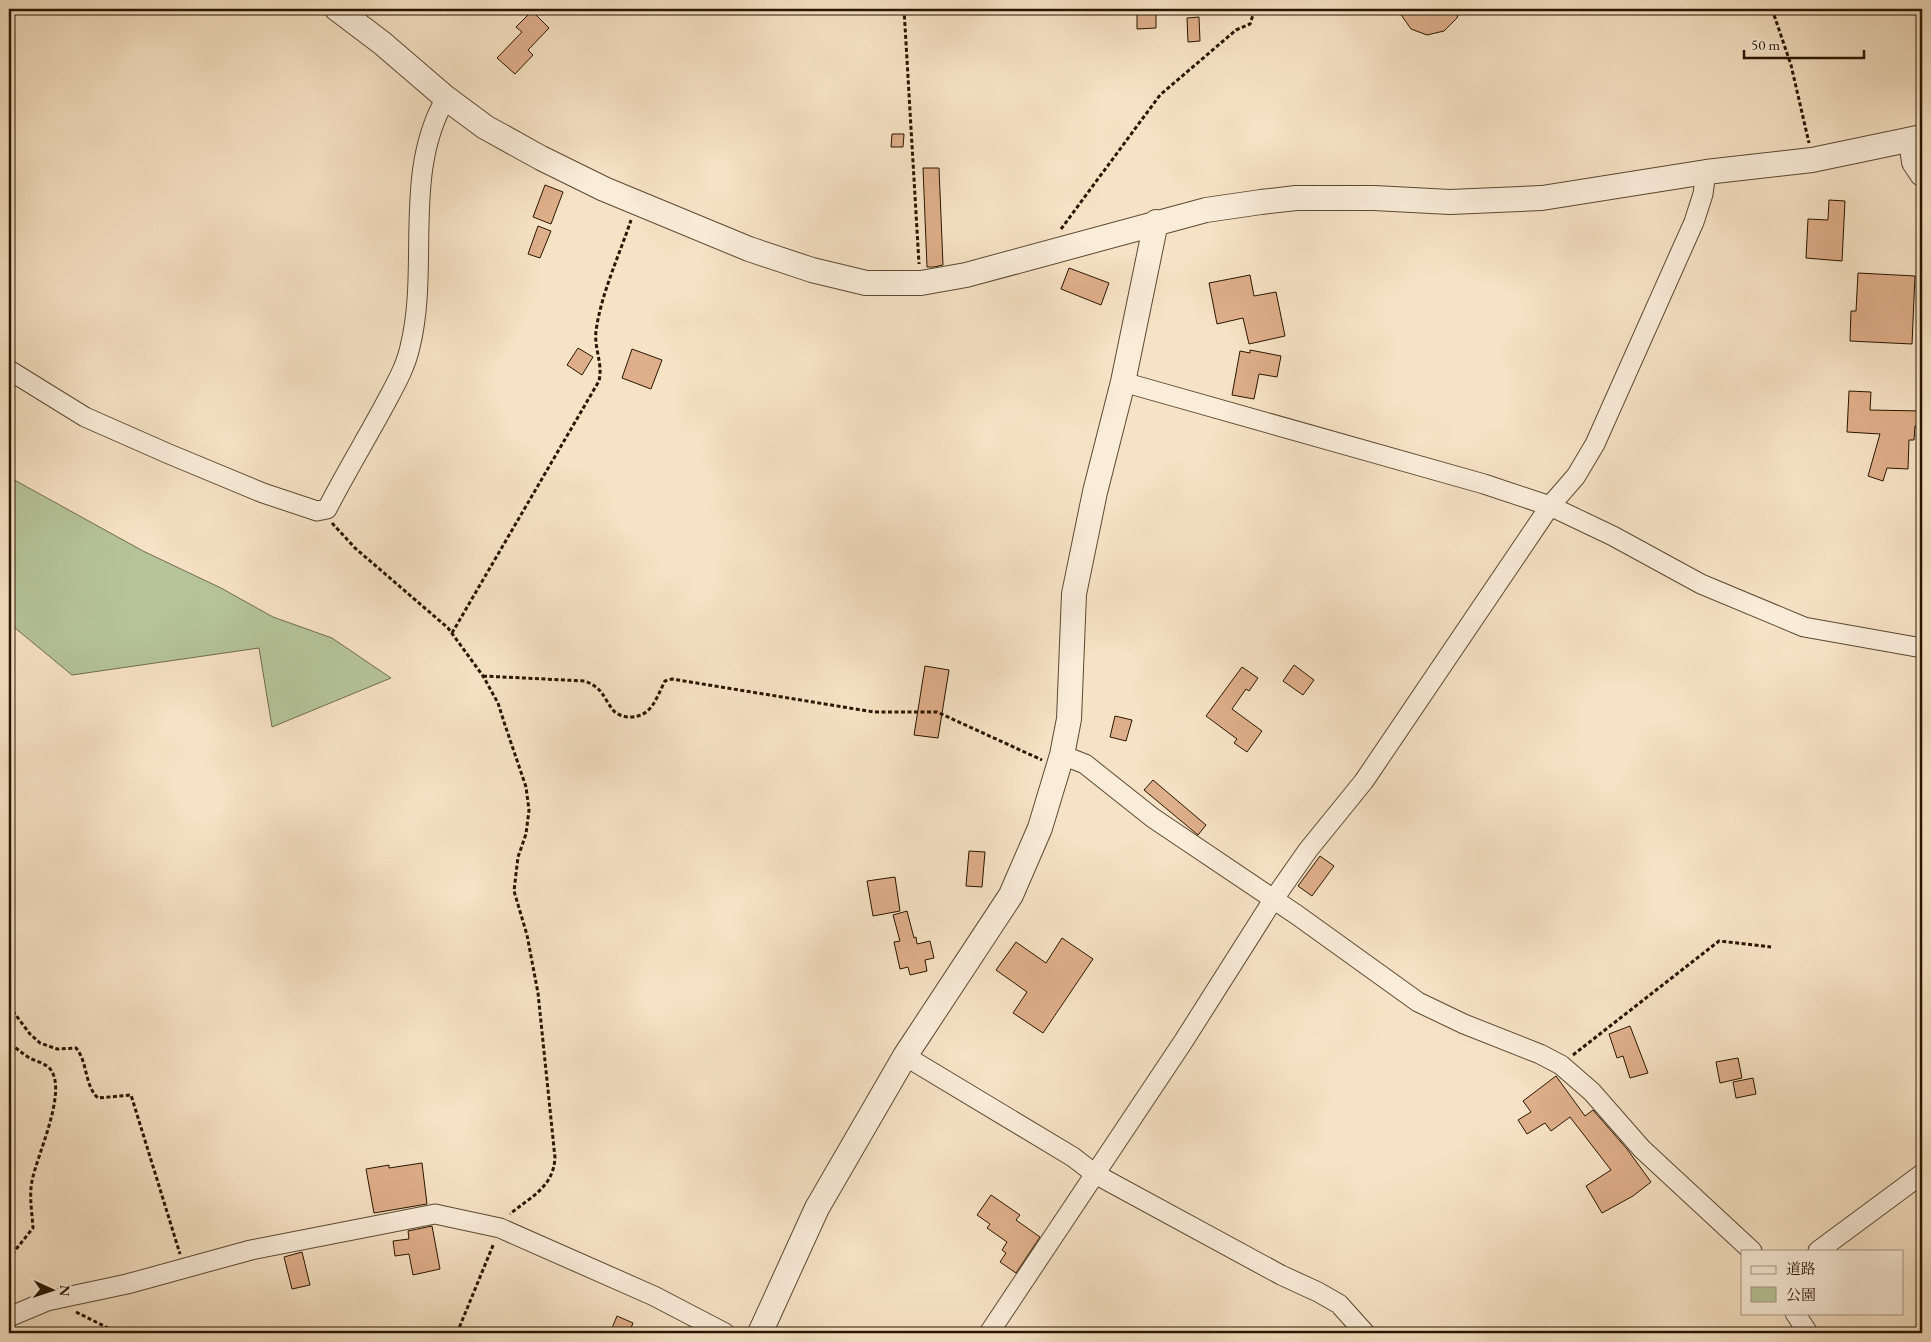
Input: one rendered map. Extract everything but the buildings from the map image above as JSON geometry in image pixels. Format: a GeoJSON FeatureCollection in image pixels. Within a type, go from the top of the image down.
{"type":"FeatureCollection","features":[{"type":"Feature","properties":{"kind":"street"},"geometry":{"type":"LineString","coordinates":[[337,9],[382,43],[446,98],[485,127],[541,158],[636,203],[749,249],[844,279],[866,283],[921,282],[966,275],[1206,210],[1296,198],[1374,198],[1450,202],[1542,198],[1706,172],[1812,160],[1916,139],[1914,162],[1922,174]]}},
{"type":"Feature","properties":{"kind":"street"},"geometry":{"type":"LineString","coordinates":[[9,370],[85,417],[169,454],[263,493],[317,511],[326,509],[363,445],[406,361],[414,324],[421,190],[427,142],[434,119],[446,98]]}},
{"type":"Feature","properties":{"kind":"street"},"geometry":{"type":"LineString","coordinates":[[989,1333],[1184,1042],[1273,900],[1308,850],[1364,781],[1550,506],[1576,476],[1594,444],[1694,222],[1703,194],[1706,172]]}},
{"type":"Feature","properties":{"kind":"street"},"geometry":{"type":"LineString","coordinates":[[760,1333],[817,1208],[905,1056],[1011,895],[1040,828],[1060,762],[1069,719],[1074,594],[1095,492],[1123,382],[1156,222]]}},
{"type":"Feature","properties":{"kind":"street"},"geometry":{"type":"LineString","coordinates":[[1123,382],[1484,484],[1550,506],[1614,536],[1701,584],[1804,627],[1922,648]]}},
{"type":"Feature","properties":{"kind":"street"},"geometry":{"type":"LineString","coordinates":[[1060,762],[1085,764],[1153,818],[1418,1002],[1464,1024],[1540,1054],[1561,1065],[1592,1092],[1642,1149],[1751,1250]]}},
{"type":"Feature","properties":{"kind":"street"},"geometry":{"type":"LineString","coordinates":[[905,1056],[1074,1157],[1095,1174],[1338,1304],[1366,1333]]}},
{"type":"Feature","properties":{"kind":"street"},"geometry":{"type":"LineString","coordinates":[[1819,1250],[1922,1174]]}},
{"type":"Feature","properties":{"kind":"street"},"geometry":{"type":"LineString","coordinates":[[9,1317],[47,1301],[185,1269],[251,1250],[435,1214],[500,1228],[654,1296],[725,1333]]}},
{"type":"Feature","properties":{"kind":"street"},"geometry":{"type":"LineString","coordinates":[[1796,1314],[1808,1333]]}},
{"type":"Feature","properties":{"kind":"path"},"geometry":{"type":"LineString","coordinates":[[904,9],[921,282]]}},
{"type":"Feature","properties":{"kind":"path"},"geometry":{"type":"LineString","coordinates":[[1050,252],[1064,224],[1160,95],[1236,30],[1250,24],[1255,9]]}},
{"type":"Feature","properties":{"kind":"path"},"geometry":{"type":"LineString","coordinates":[[1772,9],[1802,104],[1812,160]]}},
{"type":"Feature","properties":{"kind":"path"},"geometry":{"type":"LineString","coordinates":[[452,633],[599,381],[601,366],[596,340],[599,314],[636,203]]}},
{"type":"Feature","properties":{"kind":"path"},"geometry":{"type":"LineString","coordinates":[[326,509],[332,523],[356,548],[452,633],[483,676],[498,703],[526,787],[529,821],[519,851],[514,891],[527,935],[538,993],[556,1158],[554,1173],[550,1181],[510,1214],[500,1228],[457,1333]]}},
{"type":"Feature","properties":{"kind":"path"},"geometry":{"type":"LineString","coordinates":[[483,676],[585,681],[597,686],[614,711],[625,717],[638,717],[650,712],[665,682],[672,679],[874,712],[937,712],[1060,762]]}},
{"type":"Feature","properties":{"kind":"path"},"geometry":{"type":"LineString","coordinates":[[1561,1065],[1719,941],[1771,947]]}},
{"type":"Feature","properties":{"kind":"path"},"geometry":{"type":"LineString","coordinates":[[9,992],[12,1010],[12,1045],[28,1057],[50,1068],[55,1078],[56,1088],[45,1142],[32,1182],[30,1197],[33,1228],[13,1253],[9,1267]]}},
{"type":"Feature","properties":{"kind":"path"},"geometry":{"type":"LineString","coordinates":[[9,1003],[30,1034],[40,1042],[57,1049],[76,1048],[81,1054],[90,1087],[98,1098],[131,1095],[185,1269]]}},
{"type":"Feature","properties":{"kind":"path"},"geometry":{"type":"LineString","coordinates":[[61,1299],[71,1310],[118,1333]]}},
{"type":"Feature","properties":{"kind":"green space"},"geometry":{"type":"Polygon","coordinates":[[[9,477],[143,551],[221,588],[273,617],[332,638],[391,678],[272,727],[259,648],[72,675],[9,623],[9,477]]]}}]}
